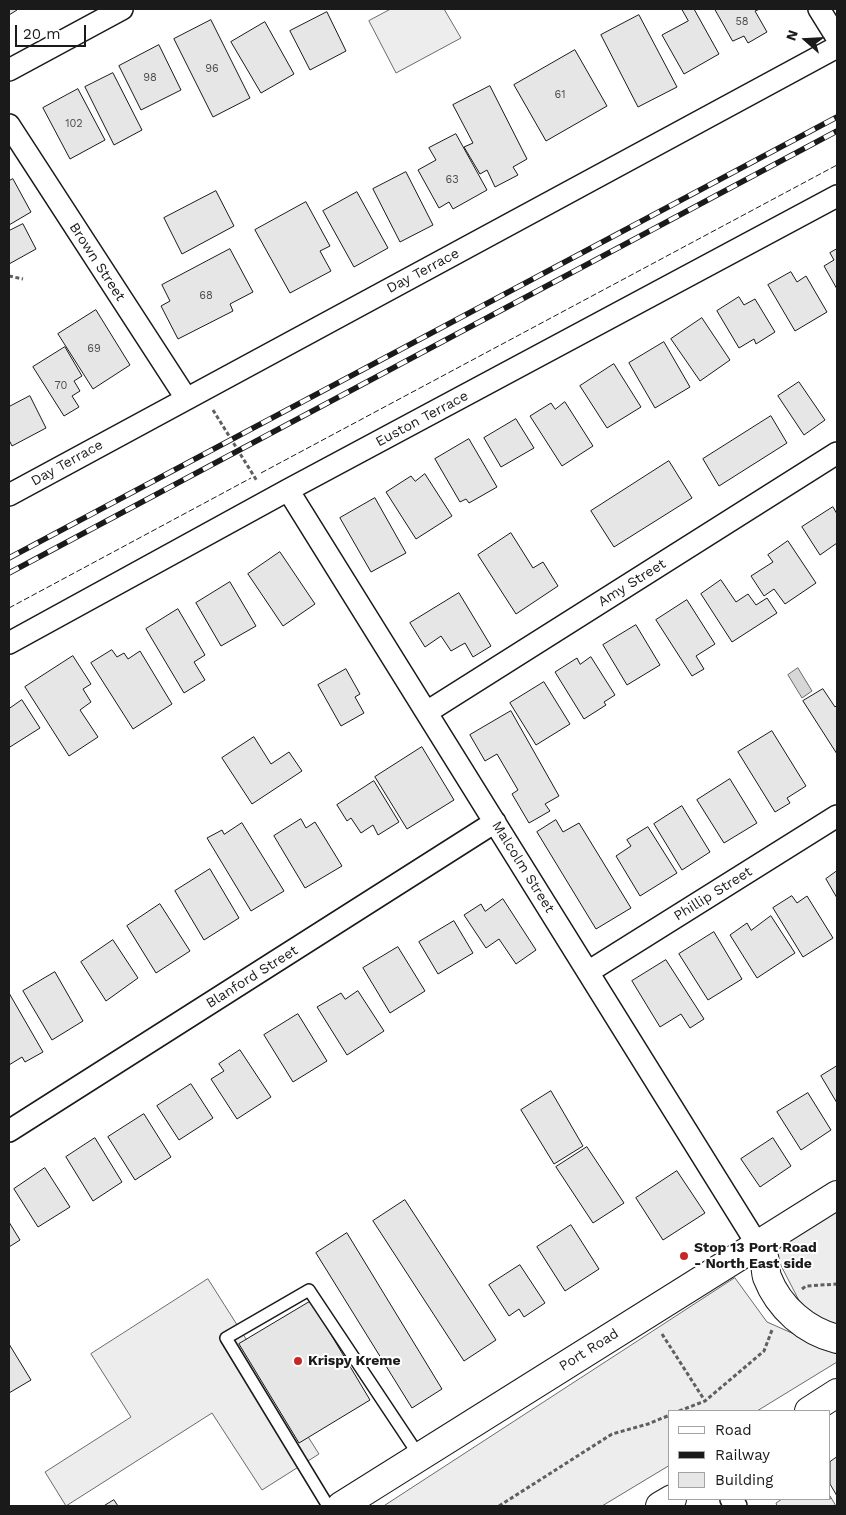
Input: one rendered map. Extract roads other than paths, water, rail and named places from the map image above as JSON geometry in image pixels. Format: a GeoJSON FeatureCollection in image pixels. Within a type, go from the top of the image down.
{"type":"FeatureCollection","features":[{"type":"Feature","properties":{"kind":"highway","name":"Port Road"},"geometry":{"type":"LineString","coordinates":[[342,1506],[837,1195]]}},
{"type":"Feature","properties":{"kind":"highway"},"geometry":{"type":"LineString","coordinates":[[757,1244],[764,1255],[767,1277],[776,1294],[790,1312],[802,1323],[837,1340]]}},
{"type":"Feature","properties":{"kind":"highway"},"geometry":{"type":"LineString","coordinates":[[811,1410],[837,1393]]}},
{"type":"Feature","properties":{"kind":"street"},"geometry":{"type":"LineString","coordinates":[[9,70],[122,9]]}},
{"type":"Feature","properties":{"kind":"street"},"geometry":{"type":"LineString","coordinates":[[819,9],[837,38]]}},
{"type":"Feature","properties":{"kind":"street","name":"Day Terrace"},"geometry":{"type":"LineString","coordinates":[[9,495],[837,47]]}},
{"type":"Feature","properties":{"kind":"street","name":"Brown Street"},"geometry":{"type":"LineString","coordinates":[[9,125],[193,394]]}},
{"type":"Feature","properties":{"kind":"street","name":"Euston Terrace"},"geometry":{"type":"LineString","coordinates":[[9,643],[288,490],[837,196]]}},
{"type":"Feature","properties":{"kind":"street","name":"Amy Street"},"geometry":{"type":"LineString","coordinates":[[426,712],[837,453]]}},
{"type":"Feature","properties":{"kind":"street","name":"Malcolm Street"},"geometry":{"type":"LineString","coordinates":[[288,490],[757,1244]]}},
{"type":"Feature","properties":{"kind":"street","name":"Phillip Street"},"geometry":{"type":"LineString","coordinates":[[588,972],[837,816]]}},
{"type":"Feature","properties":{"kind":"street","name":"Blanford Street"},"geometry":{"type":"LineString","coordinates":[[9,1131],[495,822]]}},
{"type":"Feature","properties":{"kind":"lane"},"geometry":{"type":"LineString","coordinates":[[328,1506],[226,1338],[309,1290],[420,1457]]}},
{"type":"Feature","properties":{"kind":"railway"},"geometry":{"type":"LineString","coordinates":[[9,558],[837,117]]}},
{"type":"Feature","properties":{"kind":"railway"},"geometry":{"type":"LineString","coordinates":[[9,573],[837,131]]}},
{"type":"Feature","properties":{"kind":"place","name":"Stop 13 Port Road - North East side"},"geometry":{"type":"Point","coordinates":[684,1256]}},
{"type":"Feature","properties":{"kind":"place","name":"Krispy Kreme"},"geometry":{"type":"Point","coordinates":[298,1361]}}]}
